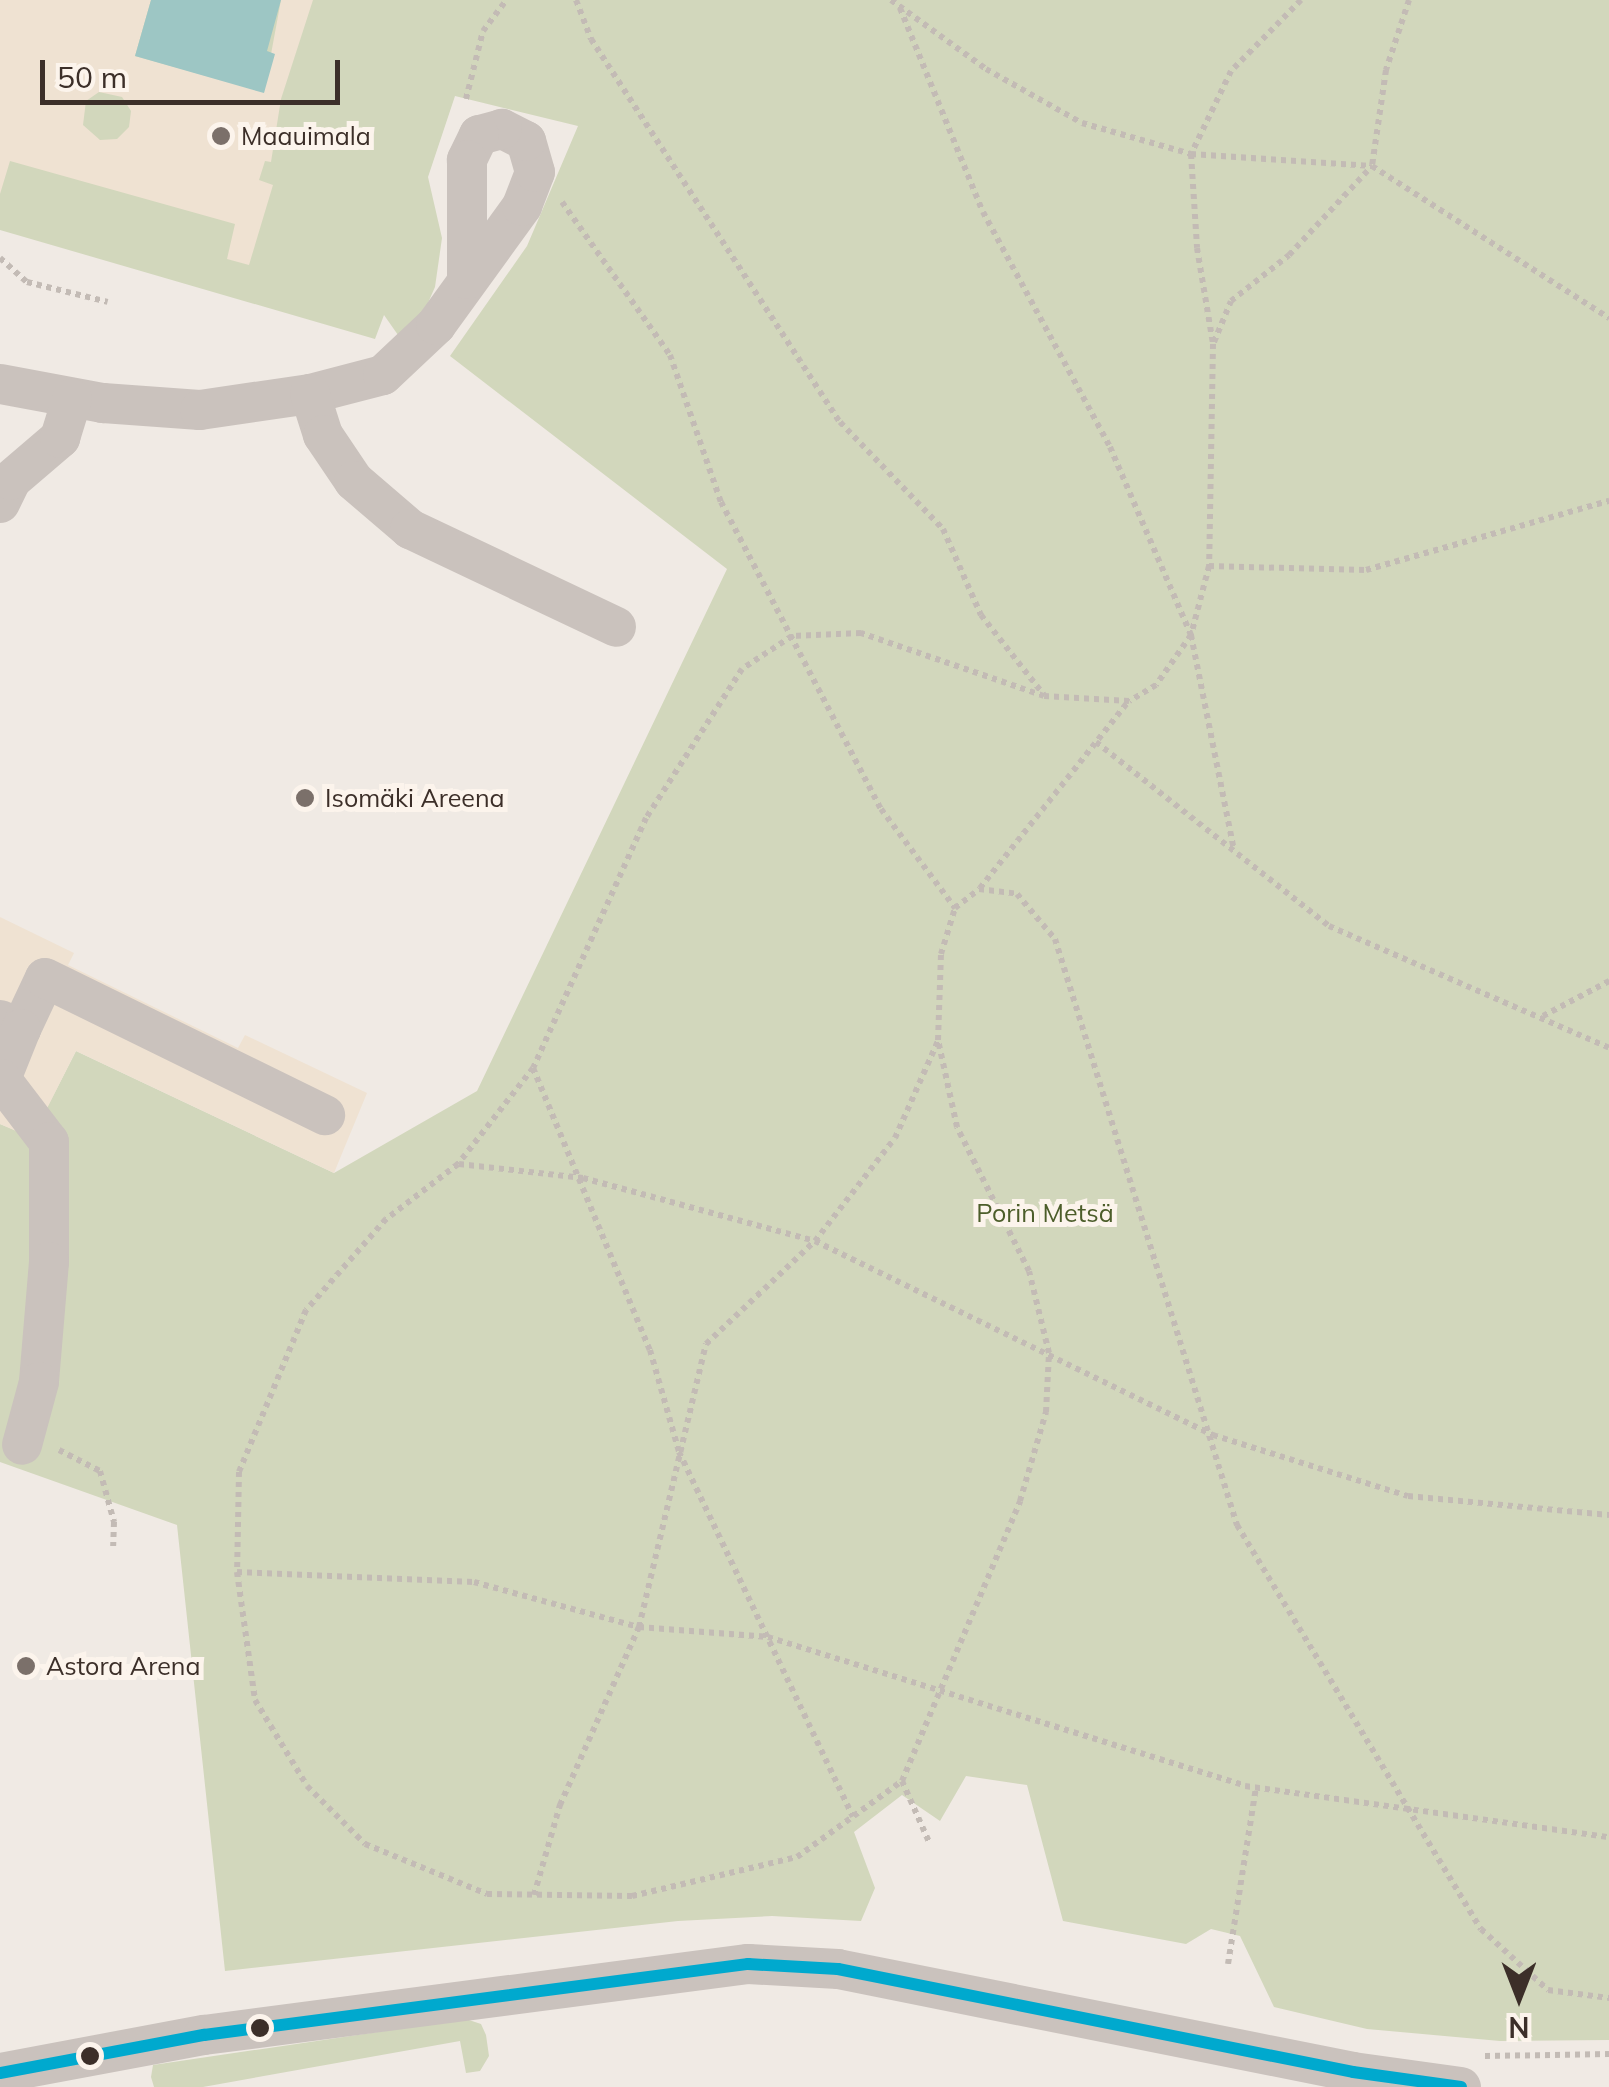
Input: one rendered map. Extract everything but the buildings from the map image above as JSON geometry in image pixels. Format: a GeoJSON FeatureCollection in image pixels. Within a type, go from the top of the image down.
{"type":"FeatureCollection","features":[{"type":"Feature","properties":{"kind":"street"},"geometry":{"type":"LineString","coordinates":[[0,384],[72,399],[200,410],[310,394],[383,375],[436,326],[522,206],[535,172],[526,141],[502,129],[479,135],[468,160],[468,279]]}},
{"type":"Feature","properties":{"kind":"street"},"geometry":{"type":"LineString","coordinates":[[310,394],[322,435],[354,481],[410,529],[616,627]]}},
{"type":"Feature","properties":{"kind":"street"},"geometry":{"type":"LineString","coordinates":[[0,502],[11,480],[60,438],[72,399]]}},
{"type":"Feature","properties":{"kind":"street"},"geometry":{"type":"LineString","coordinates":[[23,1439],[39,1382],[46,1296],[49,1142],[1,1079],[11,1024],[45,978],[325,1115]]}},
{"type":"Feature","properties":{"kind":"street"},"geometry":{"type":"LineString","coordinates":[[0,2073],[224,2032],[748,1964],[838,1969],[1353,2072],[1461,2087]]}},
{"type":"Feature","properties":{"kind":"path"},"geometry":{"type":"LineString","coordinates":[[479,135],[464,105],[483,31],[506,0]]}},
{"type":"Feature","properties":{"kind":"path"},"geometry":{"type":"LineString","coordinates":[[576,0],[591,39],[840,422],[943,530],[981,615],[1044,696]]}},
{"type":"Feature","properties":{"kind":"path"},"geometry":{"type":"LineString","coordinates":[[891,0],[1082,124],[1191,154],[1372,166],[1609,318]]}},
{"type":"Feature","properties":{"kind":"path"},"geometry":{"type":"LineString","coordinates":[[1129,701],[1044,696],[861,633],[792,636],[742,669],[646,818],[533,1068],[458,1164],[386,1219],[306,1310],[239,1472],[238,1572],[255,1700],[307,1786],[365,1844],[487,1894],[632,1896],[797,1857],[902,1781],[1020,1502],[1046,1412],[1050,1353],[1029,1271],[957,1127],[938,1040],[941,954],[955,908],[979,890],[1129,701],[1156,685],[1191,634],[1209,566],[1213,344],[1197,248],[1191,154],[1231,70],[1301,0]]}},
{"type":"Feature","properties":{"kind":"path"},"geometry":{"type":"LineString","coordinates":[[1213,344],[1231,301],[1289,255],[1372,166],[1386,70],[1408,0]]}},
{"type":"Feature","properties":{"kind":"path"},"geometry":{"type":"LineString","coordinates":[[900,8],[982,212],[1110,447],[1191,634],[1234,850]]}},
{"type":"Feature","properties":{"kind":"path"},"geometry":{"type":"LineString","coordinates":[[535,172],[584,226],[670,355],[722,502],[881,809],[955,908]]}},
{"type":"Feature","properties":{"kind":"path"},"geometry":{"type":"LineString","coordinates":[[0,258],[27,282],[108,302]]}},
{"type":"Feature","properties":{"kind":"path"},"geometry":{"type":"LineString","coordinates":[[1209,566],[1366,570],[1508,534],[1609,500]]}},
{"type":"Feature","properties":{"kind":"path"},"geometry":{"type":"LineString","coordinates":[[1096,742],[1330,926],[1609,1048]]}},
{"type":"Feature","properties":{"kind":"path"},"geometry":{"type":"LineString","coordinates":[[979,890],[1018,894],[1054,939],[1213,1434],[1236,1525],[1482,1929],[1548,1990],[1609,1998]]}},
{"type":"Feature","properties":{"kind":"path"},"geometry":{"type":"LineString","coordinates":[[1542,1016],[1609,981]]}},
{"type":"Feature","properties":{"kind":"path"},"geometry":{"type":"LineString","coordinates":[[534,1895],[560,1804],[639,1626],[706,1344],[815,1240],[895,1138],[938,1040]]}},
{"type":"Feature","properties":{"kind":"path"},"geometry":{"type":"LineString","coordinates":[[533,1068],[583,1178],[650,1350],[678,1452],[853,1817]]}},
{"type":"Feature","properties":{"kind":"path"},"geometry":{"type":"LineString","coordinates":[[458,1164],[583,1178],[815,1240],[1213,1434],[1408,1496],[1609,1515]]}},
{"type":"Feature","properties":{"kind":"path"},"geometry":{"type":"LineString","coordinates":[[23,1439],[100,1471],[114,1522],[113,1546]]}},
{"type":"Feature","properties":{"kind":"path"},"geometry":{"type":"LineString","coordinates":[[238,1572],[474,1582],[639,1626],[768,1636],[1256,1788],[1609,1837]]}},
{"type":"Feature","properties":{"kind":"path"},"geometry":{"type":"LineString","coordinates":[[902,1781],[930,1842]]}},
{"type":"Feature","properties":{"kind":"path"},"geometry":{"type":"LineString","coordinates":[[1228,1964],[1256,1788]]}},
{"type":"Feature","properties":{"kind":"green space","name":"Porin Metsä"},"geometry":{"type":"Polygon","coordinates":[[[0,0],[1609,0],[1609,2040],[1500,2041],[1367,2029],[1274,2007],[1240,1936],[1211,1929],[1186,1944],[1063,1921],[1027,1785],[966,1776],[940,1821],[902,1795],[854,1832],[875,1888],[861,1921],[772,1916],[678,1921],[225,1971],[177,1525],[0,1462],[0,1124],[32,1137],[76,1051],[334,1173],[477,1091],[727,569],[450,356],[527,246],[578,126],[455,96],[428,177],[442,238],[435,287],[420,321],[398,335],[384,315],[375,339],[0,230],[0,0]]]}},
{"type":"Feature","properties":{"kind":"green space"},"geometry":{"type":"Polygon","coordinates":[[[466,2019],[481,2024],[486,2035],[489,2056],[480,2071],[466,2073],[460,2041],[203,2087],[154,2087],[151,2077],[153,2065],[466,2019]]]}},
{"type":"Feature","properties":{"kind":"shaded area"},"geometry":{"type":"Polygon","coordinates":[[[0,0],[151,0],[135,56],[264,92],[281,0],[313,0],[281,99],[271,162],[265,161],[259,180],[273,185],[249,265],[227,259],[235,224],[10,161],[0,194],[0,0]],[[99,92],[86,101],[83,125],[100,140],[117,139],[129,127],[131,111],[122,97],[99,92]]]}},
{"type":"Feature","properties":{"kind":"shaded area"},"geometry":{"type":"Polygon","coordinates":[[[0,917],[74,953],[68,965],[238,1048],[245,1035],[367,1093],[334,1173],[76,1051],[32,1138],[0,1124],[0,917]]]}},
{"type":"Feature","properties":{"kind":"water"},"geometry":{"type":"Polygon","coordinates":[[[151,0],[281,0],[267,51],[275,54],[264,93],[135,56],[151,0]]]}},
{"type":"Feature","properties":{"kind":"transit line"},"geometry":{"type":"LineString","coordinates":[[0,2073],[204,2035],[748,1964],[838,1969],[1353,2072],[1461,2087]]}},
{"type":"Feature","properties":{"kind":"place","name":"Maauimala"},"geometry":{"type":"Point","coordinates":[221,136]}},
{"type":"Feature","properties":{"kind":"place","name":"Isomäki Areena"},"geometry":{"type":"Point","coordinates":[305,798]}},
{"type":"Feature","properties":{"kind":"place","name":"Astora Arena"},"geometry":{"type":"Point","coordinates":[26,1666]}}]}
